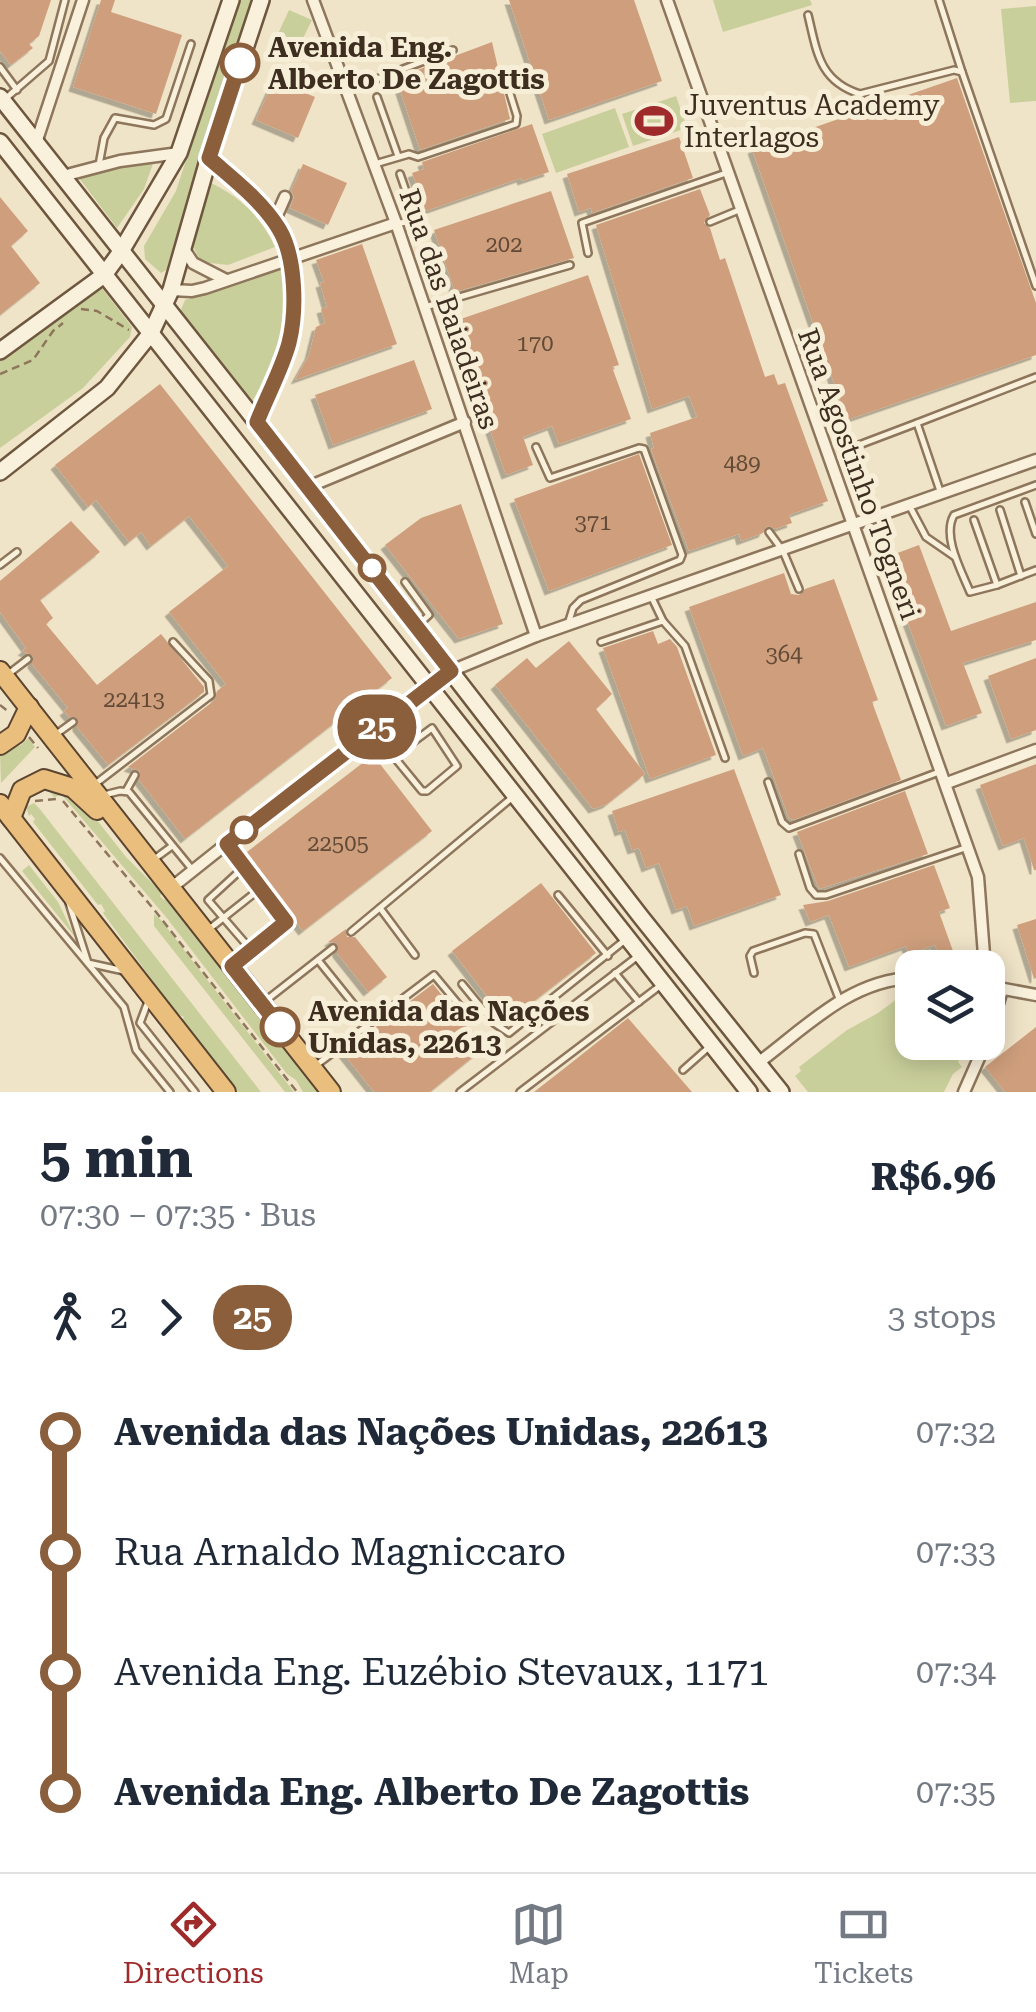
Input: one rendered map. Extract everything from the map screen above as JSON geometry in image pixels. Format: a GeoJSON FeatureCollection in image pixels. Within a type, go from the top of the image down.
{"type":"FeatureCollection","features":[{"type":"Feature","properties":{"kind":"highway"},"geometry":{"type":"LineString","coordinates":[[2,674],[332,1092]]}},
{"type":"Feature","properties":{"kind":"highway"},"geometry":{"type":"LineString","coordinates":[[0,744],[16,734],[28,707]]}},
{"type":"Feature","properties":{"kind":"highway"},"geometry":{"type":"LineString","coordinates":[[155,868],[133,855],[91,802],[73,788],[44,780],[32,782],[6,811],[226,1092]]}},
{"type":"Feature","properties":{"kind":"main road"},"geometry":{"type":"LineString","coordinates":[[0,352],[104,275],[120,253],[178,153],[231,0]]}},
{"type":"Feature","properties":{"kind":"main road"},"geometry":{"type":"LineString","coordinates":[[0,472],[107,388],[151,334],[171,290],[261,0]]}},
{"type":"Feature","properties":{"kind":"main road"},"geometry":{"type":"LineString","coordinates":[[1,99],[781,1092]]}},
{"type":"Feature","properties":{"kind":"main road"},"geometry":{"type":"LineString","coordinates":[[0,142],[749,1092]]}},
{"type":"Feature","properties":{"kind":"main road"},"geometry":{"type":"LineString","coordinates":[[192,382],[205,374],[220,375]]}},
{"type":"Feature","properties":{"kind":"main road"},"geometry":{"type":"LineString","coordinates":[[625,935],[639,932],[643,927],[641,917]]}},
{"type":"Feature","properties":{"kind":"main road"},"geometry":{"type":"LineString","coordinates":[[660,980],[656,968],[662,961],[672,960],[679,965]]}},
{"type":"Feature","properties":{"kind":"street"},"geometry":{"type":"LineString","coordinates":[[36,142],[83,0]]}},
{"type":"Feature","properties":{"kind":"street","name":"Rua das Baiadeiras"},"geometry":{"type":"LineString","coordinates":[[313,0],[396,223],[536,636]]}},
{"type":"Feature","properties":{"kind":"street","name":"Rua Agostinho Togneri"},"geometry":{"type":"LineString","coordinates":[[667,0],[968,848],[980,896],[984,950]]}},
{"type":"Feature","properties":{"kind":"street"},"geometry":{"type":"LineString","coordinates":[[63,176],[178,153]]}},
{"type":"Feature","properties":{"kind":"street"},"geometry":{"type":"LineString","coordinates":[[209,158],[274,222],[282,234],[288,258],[293,304],[289,343],[257,422]]}},
{"type":"Feature","properties":{"kind":"street"},"geometry":{"type":"LineString","coordinates":[[274,222],[285,197]]}},
{"type":"Feature","properties":{"kind":"street"},"geometry":{"type":"LineString","coordinates":[[171,290],[192,291],[396,223]]}},
{"type":"Feature","properties":{"kind":"street"},"geometry":{"type":"LineString","coordinates":[[184,249],[201,268],[226,280]]}},
{"type":"Feature","properties":{"kind":"street"},"geometry":{"type":"LineString","coordinates":[[308,487],[465,422]]}},
{"type":"Feature","properties":{"kind":"street"},"geometry":{"type":"LineString","coordinates":[[171,888],[451,671],[568,624],[1036,460]]}},
{"type":"Feature","properties":{"kind":"street"},"geometry":{"type":"LineString","coordinates":[[946,783],[1036,750]]}},
{"type":"Feature","properties":{"kind":"street"},"geometry":{"type":"LineString","coordinates":[[758,1063],[840,1001],[870,985],[895,981]]}},
{"type":"Feature","properties":{"kind":"street"},"geometry":{"type":"LineString","coordinates":[[1005,990],[1036,995]]}},
{"type":"Feature","properties":{"kind":"street"},"geometry":{"type":"LineString","coordinates":[[964,1092],[978,1060]]}},
{"type":"Feature","properties":{"kind":"lane"},"geometry":{"type":"LineString","coordinates":[[1,99],[18,90],[50,61],[65,0]]}},
{"type":"Feature","properties":{"kind":"lane"},"geometry":{"type":"LineString","coordinates":[[939,0],[1036,286]]}},
{"type":"Feature","properties":{"kind":"lane"},"geometry":{"type":"LineString","coordinates":[[808,16],[824,71],[860,94],[954,70],[962,72]]}},
{"type":"Feature","properties":{"kind":"lane"},"geometry":{"type":"LineString","coordinates":[[99,166],[104,138],[115,118],[154,125],[166,119],[191,44]]}},
{"type":"Feature","properties":{"kind":"lane"},"geometry":{"type":"LineString","coordinates":[[348,90],[453,50]]}},
{"type":"Feature","properties":{"kind":"lane"},"geometry":{"type":"LineString","coordinates":[[0,68],[18,90]]}},
{"type":"Feature","properties":{"kind":"lane"},"geometry":{"type":"LineString","coordinates":[[375,164],[408,154],[418,157],[516,124],[507,84]]}},
{"type":"Feature","properties":{"kind":"lane"},"geometry":{"type":"LineString","coordinates":[[378,98],[398,156]]}},
{"type":"Feature","properties":{"kind":"lane"},"geometry":{"type":"LineString","coordinates":[[588,253],[582,223],[728,172]]}},
{"type":"Feature","properties":{"kind":"lane"},"geometry":{"type":"LineString","coordinates":[[396,223],[415,217],[400,174]]}},
{"type":"Feature","properties":{"kind":"lane"},"geometry":{"type":"LineString","coordinates":[[710,222],[741,209]]}},
{"type":"Feature","properties":{"kind":"lane"},"geometry":{"type":"LineString","coordinates":[[425,307],[570,264]]}},
{"type":"Feature","properties":{"kind":"lane"},"geometry":{"type":"LineString","coordinates":[[858,445],[1036,377]]}},
{"type":"Feature","properties":{"kind":"lane"},"geometry":{"type":"LineString","coordinates":[[917,424],[941,494]]}},
{"type":"Feature","properties":{"kind":"lane"},"geometry":{"type":"LineString","coordinates":[[536,448],[550,478],[644,449],[682,555],[680,560],[581,600],[573,608],[568,624]]}},
{"type":"Feature","properties":{"kind":"lane"},"geometry":{"type":"LineString","coordinates":[[1036,484],[954,515],[949,523],[956,558],[970,592],[1036,570]]}},
{"type":"Feature","properties":{"kind":"lane"},"geometry":{"type":"LineString","coordinates":[[1024,502],[1036,534]]}},
{"type":"Feature","properties":{"kind":"lane"},"geometry":{"type":"LineString","coordinates":[[909,505],[926,537],[956,558]]}},
{"type":"Feature","properties":{"kind":"lane"},"geometry":{"type":"LineString","coordinates":[[1000,510],[1021,576]]}},
{"type":"Feature","properties":{"kind":"lane"},"geometry":{"type":"LineString","coordinates":[[974,520],[997,585]]}},
{"type":"Feature","properties":{"kind":"lane"},"geometry":{"type":"LineString","coordinates":[[769,532],[783,551],[799,589]]}},
{"type":"Feature","properties":{"kind":"lane"},"geometry":{"type":"LineString","coordinates":[[0,565],[17,552]]}},
{"type":"Feature","properties":{"kind":"lane"},"geometry":{"type":"LineString","coordinates":[[405,582],[429,615],[416,626]]}},
{"type":"Feature","properties":{"kind":"lane"},"geometry":{"type":"LineString","coordinates":[[650,596],[663,621],[684,646],[726,758]]}},
{"type":"Feature","properties":{"kind":"lane"},"geometry":{"type":"LineString","coordinates":[[601,642],[663,621]]}},
{"type":"Feature","properties":{"kind":"lane"},"geometry":{"type":"LineString","coordinates":[[95,792],[211,694],[209,681],[173,642]]}},
{"type":"Feature","properties":{"kind":"lane"},"geometry":{"type":"LineString","coordinates":[[2,674],[28,659]]}},
{"type":"Feature","properties":{"kind":"lane"},"geometry":{"type":"LineString","coordinates":[[52,737],[73,722]]}},
{"type":"Feature","properties":{"kind":"lane"},"geometry":{"type":"LineString","coordinates":[[372,730],[422,791],[456,766],[432,728],[394,756]]}},
{"type":"Feature","properties":{"kind":"lane"},"geometry":{"type":"LineString","coordinates":[[768,782],[782,822],[789,828],[942,771]]}},
{"type":"Feature","properties":{"kind":"lane"},"geometry":{"type":"LineString","coordinates":[[126,791],[135,776]]}},
{"type":"Feature","properties":{"kind":"lane"},"geometry":{"type":"LineString","coordinates":[[95,792],[126,791]]}},
{"type":"Feature","properties":{"kind":"lane"},"geometry":{"type":"LineString","coordinates":[[126,791],[193,870]]}},
{"type":"Feature","properties":{"kind":"lane"},"geometry":{"type":"LineString","coordinates":[[352,932],[515,795]]}},
{"type":"Feature","properties":{"kind":"lane"},"geometry":{"type":"LineString","coordinates":[[227,844],[286,922],[232,966]]}},
{"type":"Feature","properties":{"kind":"lane"},"geometry":{"type":"LineString","coordinates":[[155,868],[172,846]]}},
{"type":"Feature","properties":{"kind":"lane"},"geometry":{"type":"LineString","coordinates":[[799,854],[810,888],[816,895],[826,895],[968,848]]}},
{"type":"Feature","properties":{"kind":"lane"},"geometry":{"type":"LineString","coordinates":[[0,858],[124,1008],[136,1050],[170,1092]]}},
{"type":"Feature","properties":{"kind":"lane"},"geometry":{"type":"LineString","coordinates":[[244,867],[208,897],[252,951]]}},
{"type":"Feature","properties":{"kind":"lane"},"geometry":{"type":"LineString","coordinates":[[64,886],[88,963]]}},
{"type":"Feature","properties":{"kind":"lane"},"geometry":{"type":"LineString","coordinates":[[206,932],[261,888]]}},
{"type":"Feature","properties":{"kind":"lane"},"geometry":{"type":"LineString","coordinates":[[558,895],[608,956]]}},
{"type":"Feature","properties":{"kind":"lane"},"geometry":{"type":"LineString","coordinates":[[380,908],[415,956]]}},
{"type":"Feature","properties":{"kind":"lane"},"geometry":{"type":"LineString","coordinates":[[754,973],[750,956],[753,950],[805,933],[814,934],[840,1001]]}},
{"type":"Feature","properties":{"kind":"lane"},"geometry":{"type":"LineString","coordinates":[[462,984],[494,1024],[509,1034],[608,956],[625,935]]}},
{"type":"Feature","properties":{"kind":"lane"},"geometry":{"type":"LineString","coordinates":[[262,1004],[333,948]]}},
{"type":"Feature","properties":{"kind":"lane"},"geometry":{"type":"LineString","coordinates":[[460,1092],[640,954]]}},
{"type":"Feature","properties":{"kind":"lane"},"geometry":{"type":"LineString","coordinates":[[318,960],[355,1006]]}},
{"type":"Feature","properties":{"kind":"lane"},"geometry":{"type":"LineString","coordinates":[[88,963],[132,973]]}},
{"type":"Feature","properties":{"kind":"lane"},"geometry":{"type":"LineString","coordinates":[[616,973],[639,1002]]}},
{"type":"Feature","properties":{"kind":"lane"},"geometry":{"type":"LineString","coordinates":[[352,1037],[434,975],[469,1017]]}},
{"type":"Feature","properties":{"kind":"lane"},"geometry":{"type":"LineString","coordinates":[[520,1092],[639,1002],[660,980]]}},
{"type":"Feature","properties":{"kind":"lane"},"geometry":{"type":"LineString","coordinates":[[151,996],[140,1023],[194,1092]]}},
{"type":"Feature","properties":{"kind":"lane"},"geometry":{"type":"LineString","coordinates":[[683,1070],[712,1045]]}},
{"type":"Feature","properties":{"kind":"lane"},"geometry":{"type":"LineString","coordinates":[[312,1068],[339,1048]]}},
{"type":"Feature","properties":{"kind":"path"},"geometry":{"type":"LineString","coordinates":[[0,374],[33,360],[54,330],[89,301]]}},
{"type":"Feature","properties":{"kind":"path"},"geometry":{"type":"LineString","coordinates":[[81,309],[97,311],[128,332],[139,316]]}},
{"type":"Feature","properties":{"kind":"path"},"geometry":{"type":"LineString","coordinates":[[19,795],[30,804],[61,798],[297,1092]]}},
{"type":"Feature","properties":{"kind":"green space"},"geometry":{"type":"Polygon","coordinates":[[[238,0],[252,0],[166,270],[161,273],[145,259],[144,246],[176,191],[238,0]]]}},
{"type":"Feature","properties":{"kind":"green space"},"geometry":{"type":"Polygon","coordinates":[[[713,0],[810,0],[812,5],[723,32],[713,0]]]}},
{"type":"Feature","properties":{"kind":"green space"},"geometry":{"type":"Polygon","coordinates":[[[1036,6],[1036,101],[1010,103],[1001,9],[1036,6]]]}},
{"type":"Feature","properties":{"kind":"green space"},"geometry":{"type":"Polygon","coordinates":[[[289,10],[312,20],[293,59],[271,49],[289,10]]]}},
{"type":"Feature","properties":{"kind":"green space","name":"Juventus Academy Interlagos"},"geometry":{"type":"Polygon","coordinates":[[[676,96],[687,128],[633,146],[622,114],[676,96]]]}},
{"type":"Feature","properties":{"kind":"green space"},"geometry":{"type":"Polygon","coordinates":[[[615,108],[629,147],[556,173],[542,134],[615,108]]]}},
{"type":"Feature","properties":{"kind":"green space"},"geometry":{"type":"Polygon","coordinates":[[[154,161],[144,189],[117,228],[76,174],[116,164],[154,161]]]}},
{"type":"Feature","properties":{"kind":"green space"},"geometry":{"type":"Polygon","coordinates":[[[207,181],[247,208],[263,225],[275,247],[228,265],[201,262],[190,241],[207,181]]]}},
{"type":"Feature","properties":{"kind":"green space"},"geometry":{"type":"Polygon","coordinates":[[[283,266],[286,305],[282,338],[251,403],[180,312],[185,300],[283,266]]]}},
{"type":"Feature","properties":{"kind":"green space"},"geometry":{"type":"Polygon","coordinates":[[[92,287],[102,288],[132,327],[130,337],[83,388],[0,448],[0,355],[92,287]]]}},
{"type":"Feature","properties":{"kind":"green space"},"geometry":{"type":"Polygon","coordinates":[[[28,738],[35,747],[1,783],[0,753],[28,738]]]}},
{"type":"Feature","properties":{"kind":"green space"},"geometry":{"type":"Polygon","coordinates":[[[49,791],[67,792],[85,811],[89,810],[126,857],[162,893],[160,896],[167,898],[321,1092],[303,1092],[287,1074],[166,917],[62,795],[54,797],[49,791]]]}},
{"type":"Feature","properties":{"kind":"green space"},"geometry":{"type":"Polygon","coordinates":[[[34,803],[261,1092],[238,1092],[103,913],[101,904],[33,822],[35,819],[26,807],[34,803]]]}},
{"type":"Feature","properties":{"kind":"green space"},"geometry":{"type":"Polygon","coordinates":[[[29,865],[58,902],[75,937],[22,871],[29,865]]]}},
{"type":"Feature","properties":{"kind":"green space"},"geometry":{"type":"Polygon","coordinates":[[[154,914],[294,1092],[285,1092],[154,926],[154,914]]]}},
{"type":"Feature","properties":{"kind":"green space"},"geometry":{"type":"Polygon","coordinates":[[[895,1000],[895,1060],[959,1060],[962,1067],[953,1074],[944,1092],[808,1092],[795,1076],[801,1071],[799,1067],[847,1030],[895,1000]]]}},
{"type":"Feature","properties":{"kind":"building"},"geometry":{"type":"Polygon","coordinates":[[[0,0],[51,0],[39,36],[29,44],[33,48],[11,65],[0,51],[0,0]]]}},
{"type":"Feature","properties":{"kind":"building"},"geometry":{"type":"Polygon","coordinates":[[[101,0],[115,0],[111,12],[182,35],[156,114],[73,87],[101,0]]]}},
{"type":"Feature","properties":{"kind":"building"},"geometry":{"type":"Polygon","coordinates":[[[509,0],[634,0],[662,81],[549,120],[509,0]]]}},
{"type":"Feature","properties":{"kind":"building"},"geometry":{"type":"Polygon","coordinates":[[[492,42],[510,119],[420,150],[396,78],[492,42]]]}},
{"type":"Feature","properties":{"kind":"building"},"geometry":{"type":"Polygon","coordinates":[[[957,78],[1036,303],[1036,355],[847,420],[752,149],[957,78]]]}},
{"type":"Feature","properties":{"kind":"building"},"geometry":{"type":"Polygon","coordinates":[[[274,80],[315,97],[298,138],[256,120],[274,80]]]}},
{"type":"Feature","properties":{"kind":"building"},"geometry":{"type":"Polygon","coordinates":[[[532,124],[549,172],[426,211],[412,173],[424,169],[422,162],[532,124]]]}},
{"type":"Feature","properties":{"kind":"building"},"geometry":{"type":"Polygon","coordinates":[[[679,137],[693,178],[592,213],[591,208],[579,212],[567,174],[679,137]]]}},
{"type":"Feature","properties":{"kind":"building"},"geometry":{"type":"Polygon","coordinates":[[[303,164],[347,183],[328,225],[290,208],[294,197],[291,191],[303,164]]]}},
{"type":"Feature","properties":{"kind":"building"},"geometry":{"type":"Polygon","coordinates":[[[700,189],[710,215],[704,223],[710,228],[720,260],[725,258],[765,377],[774,374],[778,385],[785,383],[828,501],[789,515],[792,523],[775,529],[767,526],[763,533],[741,541],[739,534],[689,551],[651,449],[654,448],[650,433],[697,417],[689,396],[652,409],[596,225],[700,189]]]}},
{"type":"Feature","properties":{"kind":"building"},"geometry":{"type":"Polygon","coordinates":[[[551,191],[574,258],[455,292],[434,230],[551,191]]]}},
{"type":"Feature","properties":{"kind":"building"},"geometry":{"type":"Polygon","coordinates":[[[0,197],[28,231],[11,246],[40,283],[0,315],[0,197]]]}},
{"type":"Feature","properties":{"kind":"building"},"geometry":{"type":"Polygon","coordinates":[[[362,244],[397,344],[295,380],[309,355],[316,327],[325,323],[321,309],[327,307],[320,283],[324,282],[316,260],[362,244]]]}},
{"type":"Feature","properties":{"kind":"building"},"geometry":{"type":"Polygon","coordinates":[[[588,275],[619,365],[612,367],[631,419],[559,444],[552,426],[523,437],[533,465],[506,475],[452,322],[588,275]]]}},
{"type":"Feature","properties":{"kind":"building"},"geometry":{"type":"Polygon","coordinates":[[[414,360],[432,409],[333,445],[315,395],[414,360]]]}},
{"type":"Feature","properties":{"kind":"building"},"geometry":{"type":"Polygon","coordinates":[[[160,384],[392,678],[185,839],[139,780],[140,771],[128,767],[215,700],[217,691],[226,684],[169,612],[228,566],[189,516],[151,546],[141,532],[129,542],[96,500],[88,507],[55,465],[160,384]]]}},
{"type":"Feature","properties":{"kind":"building"},"geometry":{"type":"Polygon","coordinates":[[[639,454],[672,545],[549,591],[514,499],[639,454]]]}},
{"type":"Feature","properties":{"kind":"building"},"geometry":{"type":"Polygon","coordinates":[[[461,504],[503,624],[459,639],[385,545],[421,518],[461,504]]]}},
{"type":"Feature","properties":{"kind":"building"},"geometry":{"type":"Polygon","coordinates":[[[71,521],[100,552],[40,600],[53,618],[46,624],[97,685],[161,634],[204,687],[204,692],[108,765],[77,727],[77,718],[64,711],[68,708],[32,664],[33,656],[22,651],[26,648],[0,612],[0,581],[71,521]]]}},
{"type":"Feature","properties":{"kind":"building"},"geometry":{"type":"Polygon","coordinates":[[[919,545],[951,631],[1036,602],[1036,640],[963,663],[982,713],[946,726],[884,558],[919,545]]]}},
{"type":"Feature","properties":{"kind":"building"},"geometry":{"type":"Polygon","coordinates":[[[784,573],[791,594],[799,595],[834,579],[878,700],[872,702],[901,780],[793,820],[763,748],[743,756],[689,607],[784,573]]]}},
{"type":"Feature","properties":{"kind":"building"},"geometry":{"type":"Polygon","coordinates":[[[653,631],[658,644],[670,639],[677,647],[716,755],[650,779],[603,648],[653,631]]]}},
{"type":"Feature","properties":{"kind":"building"},"geometry":{"type":"Polygon","coordinates":[[[569,641],[612,694],[596,709],[645,774],[607,804],[593,809],[495,685],[527,658],[536,668],[569,641]]]}},
{"type":"Feature","properties":{"kind":"building"},"geometry":{"type":"Polygon","coordinates":[[[1036,658],[1036,730],[1011,739],[988,676],[1036,658]]]}},
{"type":"Feature","properties":{"kind":"building"},"geometry":{"type":"Polygon","coordinates":[[[373,755],[432,831],[303,931],[243,855],[373,755]]]}},
{"type":"Feature","properties":{"kind":"building"},"geometry":{"type":"Polygon","coordinates":[[[1036,764],[1034,870],[1024,838],[1003,846],[980,785],[1036,764]]]}},
{"type":"Feature","properties":{"kind":"building"},"geometry":{"type":"Polygon","coordinates":[[[734,769],[781,895],[694,926],[687,906],[676,910],[659,863],[646,868],[639,848],[632,850],[625,830],[619,832],[612,811],[734,769]]]}},
{"type":"Feature","properties":{"kind":"building"},"geometry":{"type":"Polygon","coordinates":[[[905,791],[928,854],[819,889],[797,832],[905,791]]]}},
{"type":"Feature","properties":{"kind":"building"},"geometry":{"type":"Polygon","coordinates":[[[934,865],[950,908],[939,912],[953,950],[937,950],[935,945],[908,950],[906,946],[849,967],[829,915],[810,922],[803,905],[828,901],[934,865]]]}},
{"type":"Feature","properties":{"kind":"building"},"geometry":{"type":"Polygon","coordinates":[[[541,883],[596,953],[507,1022],[452,951],[541,883]]]}},
{"type":"Feature","properties":{"kind":"building"},"geometry":{"type":"Polygon","coordinates":[[[1036,919],[1036,978],[1034,979],[1017,925],[1036,919]]]}},
{"type":"Feature","properties":{"kind":"building"},"geometry":{"type":"Polygon","coordinates":[[[346,929],[347,937],[355,937],[387,977],[368,992],[337,953],[337,943],[328,942],[346,929]]]}},
{"type":"Feature","properties":{"kind":"building"},"geometry":{"type":"Polygon","coordinates":[[[433,984],[484,1048],[430,1092],[374,1092],[343,1053],[345,1046],[340,1042],[346,1037],[349,1042],[356,1042],[433,984]]]}},
{"type":"Feature","properties":{"kind":"building"},"geometry":{"type":"Polygon","coordinates":[[[628,1018],[692,1092],[534,1092],[566,1067],[628,1018]]]}},
{"type":"Feature","properties":{"kind":"building"},"geometry":{"type":"Polygon","coordinates":[[[1036,1027],[1036,1092],[1005,1092],[985,1067],[994,1060],[1005,1060],[1005,1051],[1036,1027]]]}},
{"type":"Feature","properties":{"kind":"bus line","name":"25"},"geometry":{"type":"LineString","coordinates":[[240,63],[209,158],[246,191],[282,234],[293,304],[289,343],[257,422],[451,671],[227,844],[286,922],[232,966],[280,1027]]}},
{"type":"Feature","properties":{"kind":"place","name":"Avenida Eng. Alberto De Zagottis"},"geometry":{"type":"Point","coordinates":[240,63]}},
{"type":"Feature","properties":{"kind":"place","name":"Juventus Academy Interlagos"},"geometry":{"type":"Point","coordinates":[654,121]}},
{"type":"Feature","properties":{"kind":"place","name":"Avenida das Nações Unidas, 22613"},"geometry":{"type":"Point","coordinates":[280,1027]}}]}
